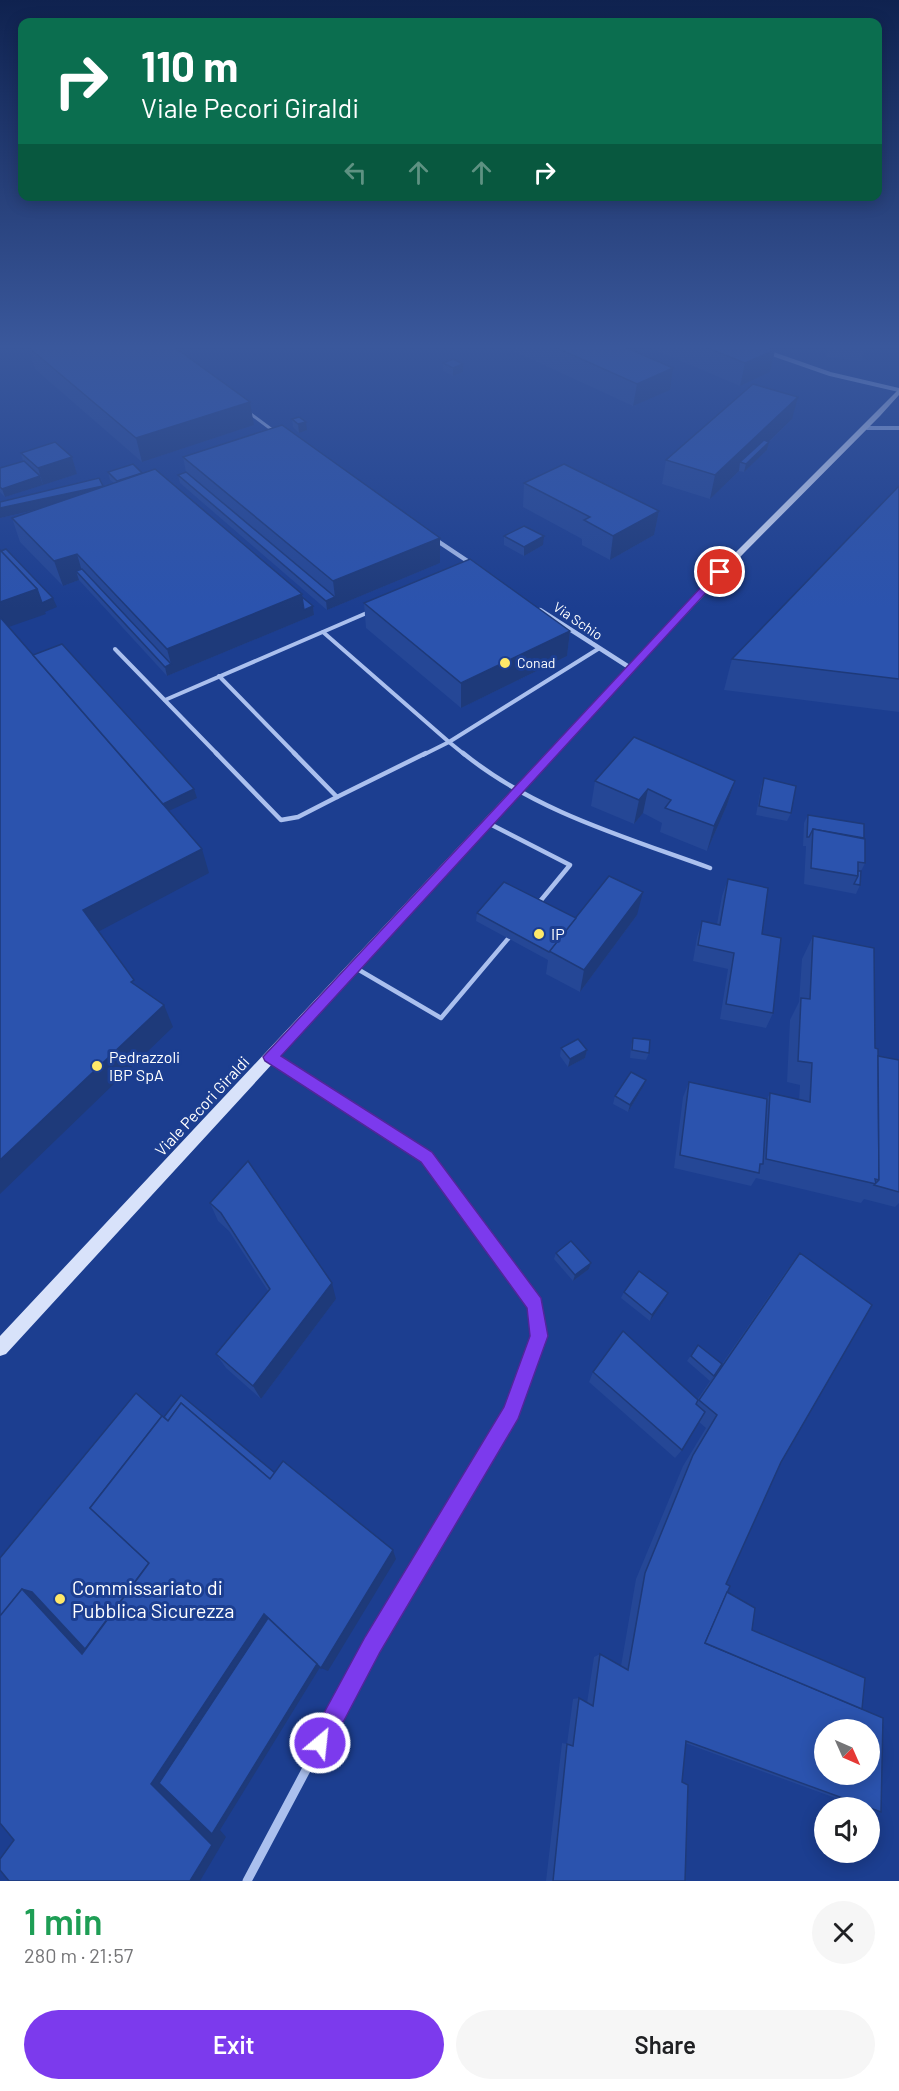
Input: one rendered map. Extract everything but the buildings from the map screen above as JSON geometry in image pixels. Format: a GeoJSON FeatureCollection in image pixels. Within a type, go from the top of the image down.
{"type":"FeatureCollection","features":[{"type":"Feature","properties":{"kind":"main road","name":"Viale Pecori Giraldi"},"geometry":{"type":"LineString","coordinates":[[0,1348],[720,572],[863,432]]}},
{"type":"Feature","properties":{"kind":"street"},"geometry":{"type":"LineString","coordinates":[[425,533],[475,566]]}},
{"type":"Feature","properties":{"kind":"street","name":"Via Schio"},"geometry":{"type":"LineString","coordinates":[[532,604],[632,669]]}},
{"type":"Feature","properties":{"kind":"street"},"geometry":{"type":"LineString","coordinates":[[247,1881],[373,1644],[511,1413],[539,1336],[535,1305],[426,1157],[270,1057]]}},
{"type":"Feature","properties":{"kind":"lane"},"geometry":{"type":"LineString","coordinates":[[464,571],[475,566]]}},
{"type":"Feature","properties":{"kind":"lane"},"geometry":{"type":"LineString","coordinates":[[165,700],[377,609]]}},
{"type":"Feature","properties":{"kind":"lane"},"geometry":{"type":"LineString","coordinates":[[323,632],[449,742],[517,790],[558,812],[710,868]]}},
{"type":"Feature","properties":{"kind":"lane"},"geometry":{"type":"LineString","coordinates":[[115,649],[281,820],[298,818],[449,742],[598,649]]}},
{"type":"Feature","properties":{"kind":"lane"},"geometry":{"type":"LineString","coordinates":[[219,676],[337,797]]}},
{"type":"Feature","properties":{"kind":"lane"},"geometry":{"type":"LineString","coordinates":[[488,823],[570,865],[532,910]]}},
{"type":"Feature","properties":{"kind":"lane"},"geometry":{"type":"LineString","coordinates":[[352,966],[441,1018],[517,928]]}},
{"type":"Feature","properties":{"kind":"place","name":"Conad"},"geometry":{"type":"Point","coordinates":[505,663]}},
{"type":"Feature","properties":{"kind":"place","name":"IP"},"geometry":{"type":"Point","coordinates":[539,934]}},
{"type":"Feature","properties":{"kind":"place","name":"Pedrazzoli IBP SpA"},"geometry":{"type":"Point","coordinates":[97,1066]}},
{"type":"Feature","properties":{"kind":"place","name":"Commissariato di Pubblica Sicurezza"},"geometry":{"type":"Point","coordinates":[60,1599]}},
{"type":"Feature","properties":{"kind":"route"},"geometry":{"type":"LineString","coordinates":[[320,1743],[373,1644],[511,1413],[539,1336],[535,1305],[426,1157],[270,1057],[720,572]]}}]}
